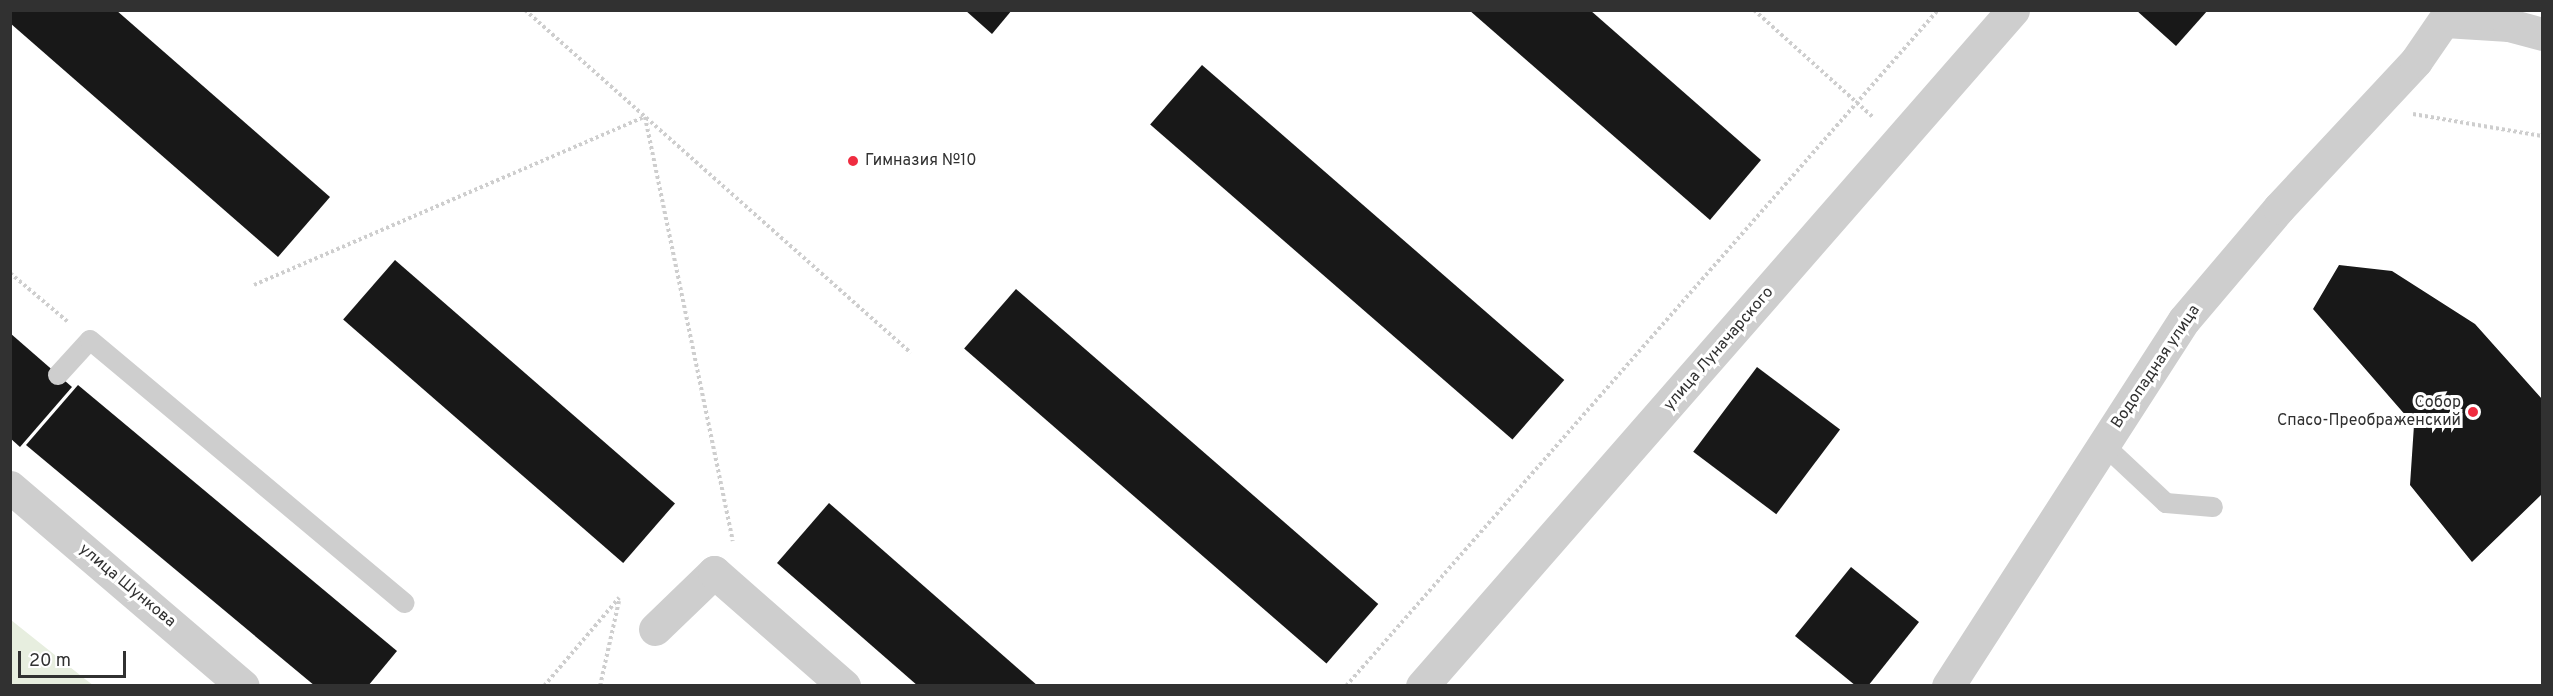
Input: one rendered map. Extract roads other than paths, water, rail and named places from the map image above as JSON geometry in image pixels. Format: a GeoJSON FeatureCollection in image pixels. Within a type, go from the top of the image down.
{"type":"FeatureCollection","features":[{"type":"Feature","properties":{"kind":"street","name":"улица Луначарского"},"geometry":{"type":"LineString","coordinates":[[1422,686],[2013,10]]}},
{"type":"Feature","properties":{"kind":"street","name":"Водопадная улица"},"geometry":{"type":"LineString","coordinates":[[1948,686],[2184,320],[2372,107],[2422,54],[2448,16],[2509,25],[2542,34]]}},
{"type":"Feature","properties":{"kind":"street","name":"улица Шункова"},"geometry":{"type":"LineString","coordinates":[[10,487],[243,686]]}},
{"type":"Feature","properties":{"kind":"street"},"geometry":{"type":"LineString","coordinates":[[656,629],[714,572],[844,686]]}},
{"type":"Feature","properties":{"kind":"lane"},"geometry":{"type":"LineString","coordinates":[[58,375],[90,340],[404,603]]}},
{"type":"Feature","properties":{"kind":"lane"},"geometry":{"type":"LineString","coordinates":[[2104,445],[2166,502],[2212,507]]}},
{"type":"Feature","properties":{"kind":"place","name":"Гимназия №10"},"geometry":{"type":"Point","coordinates":[853,161]}},
{"type":"Feature","properties":{"kind":"place","name":"Собор Спасо-Преображенский"},"geometry":{"type":"Point","coordinates":[2473,412]}}]}
